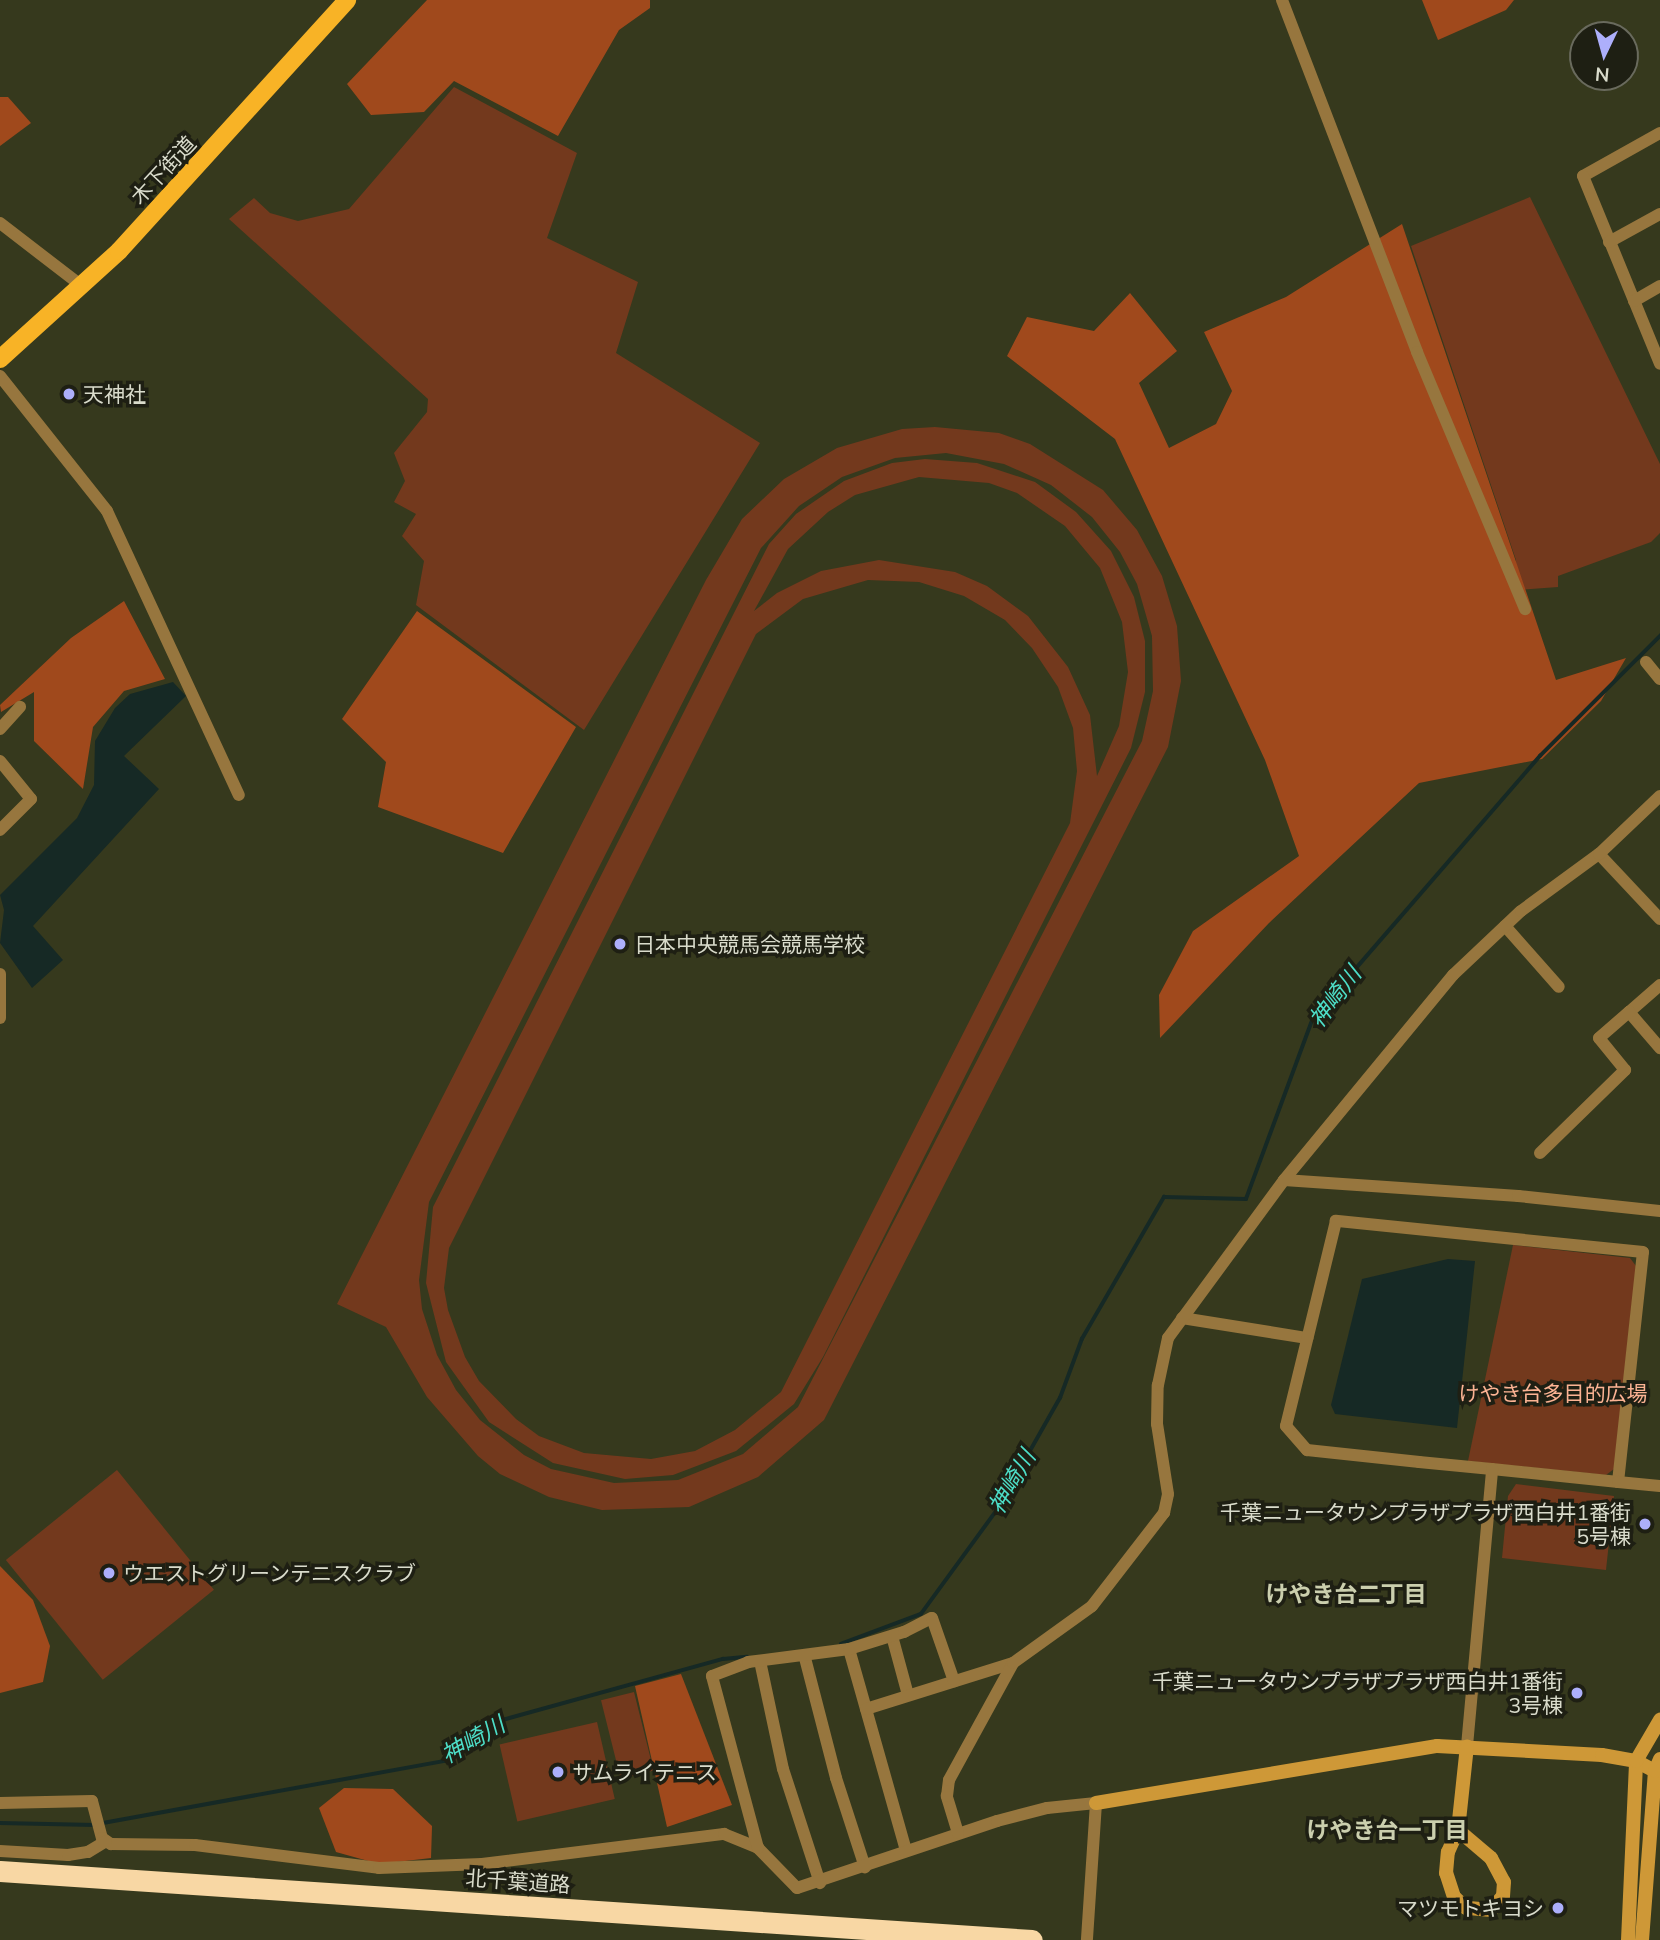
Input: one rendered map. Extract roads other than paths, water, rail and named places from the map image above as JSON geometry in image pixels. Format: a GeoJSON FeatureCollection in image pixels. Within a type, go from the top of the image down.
{"type":"FeatureCollection","features":[{"type":"Feature","properties":{"kind":"highway","name":"北千葉道路"},"geometry":{"type":"LineString","coordinates":[[0,1871],[1032,1940]]}},
{"type":"Feature","properties":{"kind":"main road","name":"木下街道"},"geometry":{"type":"LineString","coordinates":[[0,359],[83,287],[347,0]]}},
{"type":"Feature","properties":{"kind":"street"},"geometry":{"type":"LineString","coordinates":[[1282,0],[1417,352],[1525,609]]}},
{"type":"Feature","properties":{"kind":"street"},"geometry":{"type":"LineString","coordinates":[[1660,133],[1583,176],[1660,364]]}},
{"type":"Feature","properties":{"kind":"street"},"geometry":{"type":"LineString","coordinates":[[1609,242],[1660,214]]}},
{"type":"Feature","properties":{"kind":"street"},"geometry":{"type":"LineString","coordinates":[[0,223],[83,287]]}},
{"type":"Feature","properties":{"kind":"street"},"geometry":{"type":"LineString","coordinates":[[1634,301],[1660,286]]}},
{"type":"Feature","properties":{"kind":"street"},"geometry":{"type":"LineString","coordinates":[[0,376],[107,511],[240,795]]}},
{"type":"Feature","properties":{"kind":"street"},"geometry":{"type":"LineString","coordinates":[[1646,662],[1660,679]]}},
{"type":"Feature","properties":{"kind":"street"},"geometry":{"type":"LineString","coordinates":[[0,729],[20,707]]}},
{"type":"Feature","properties":{"kind":"street"},"geometry":{"type":"LineString","coordinates":[[0,761],[31,799],[0,830]]}},
{"type":"Feature","properties":{"kind":"street"},"geometry":{"type":"LineString","coordinates":[[866,1709],[1013,1663],[1112,1587],[1164,1513],[1168,1494],[1157,1424],[1158,1385],[1168,1338],[1284,1180],[1453,975],[1505,926],[1599,854],[1658,802]]}},
{"type":"Feature","properties":{"kind":"street"},"geometry":{"type":"LineString","coordinates":[[1599,854],[1660,919]]}},
{"type":"Feature","properties":{"kind":"street"},"geometry":{"type":"LineString","coordinates":[[1505,926],[1559,987]]}},
{"type":"Feature","properties":{"kind":"street"},"geometry":{"type":"LineString","coordinates":[[0,974],[0,1018]]}},
{"type":"Feature","properties":{"kind":"street"},"geometry":{"type":"LineString","coordinates":[[1540,1153],[1625,1070],[1600,1038],[1660,985]]}},
{"type":"Feature","properties":{"kind":"street"},"geometry":{"type":"LineString","coordinates":[[1629,1012],[1660,1048]]}},
{"type":"Feature","properties":{"kind":"street"},"geometry":{"type":"LineString","coordinates":[[1284,1180],[1660,1211]]}},
{"type":"Feature","properties":{"kind":"street"},"geometry":{"type":"LineString","coordinates":[[1618,1482],[1643,1252],[1336,1221],[1286,1426],[1307,1450],[1618,1482],[1660,1486]]}},
{"type":"Feature","properties":{"kind":"street"},"geometry":{"type":"LineString","coordinates":[[1182,1318],[1307,1338]]}},
{"type":"Feature","properties":{"kind":"street"},"geometry":{"type":"LineString","coordinates":[[1458,1830],[1491,1858],[1504,1882],[1503,1896],[1491,1910],[1466,1908],[1454,1896],[1446,1873],[1448,1852],[1458,1830],[1492,1469]]}},
{"type":"Feature","properties":{"kind":"street"},"geometry":{"type":"LineString","coordinates":[[758,1848],[712,1676],[760,1661],[805,1658],[849,1649],[892,1636],[932,1618],[954,1681]]}},
{"type":"Feature","properties":{"kind":"street"},"geometry":{"type":"LineString","coordinates":[[892,1636],[908,1695]]}},
{"type":"Feature","properties":{"kind":"street"},"geometry":{"type":"LineString","coordinates":[[849,1649],[906,1852]]}},
{"type":"Feature","properties":{"kind":"street"},"geometry":{"type":"LineString","coordinates":[[805,1658],[836,1778],[865,1867]]}},
{"type":"Feature","properties":{"kind":"street"},"geometry":{"type":"LineString","coordinates":[[760,1661],[783,1769],[820,1883]]}},
{"type":"Feature","properties":{"kind":"street"},"geometry":{"type":"LineString","coordinates":[[958,1833],[947,1796],[948,1780],[1013,1663]]}},
{"type":"Feature","properties":{"kind":"street"},"geometry":{"type":"LineString","coordinates":[[1628,1940],[1636,1761],[1660,1720]]}},
{"type":"Feature","properties":{"kind":"street"},"geometry":{"type":"LineString","coordinates":[[0,1851],[68,1855],[88,1852],[103,1837],[195,1845],[379,1868],[482,1864],[724,1834],[758,1848],[797,1888],[820,1883],[958,1833],[1047,1808],[1194,1790],[1411,1748],[1467,1746],[1658,1765],[1643,1940]]}},
{"type":"Feature","properties":{"kind":"street"},"geometry":{"type":"LineString","coordinates":[[0,1803],[92,1801],[103,1837]]}},
{"type":"Feature","properties":{"kind":"street"},"geometry":{"type":"LineString","coordinates":[[1087,1938],[1096,1803]]}},
{"type":"Feature","properties":{"kind":"water"},"geometry":{"type":"Polygon","coordinates":[[[173,682],[186,696],[124,756],[159,789],[33,926],[63,960],[32,988],[0,943],[4,910],[0,895],[77,818],[94,785],[95,741],[115,708],[130,694],[173,682]]]}},
{"type":"Feature","properties":{"kind":"water"},"geometry":{"type":"Polygon","coordinates":[[[1448,1259],[1475,1261],[1457,1428],[1335,1414],[1331,1405],[1362,1279],[1448,1259]]]}},
{"type":"Feature","properties":{"kind":"waterway","name":"神崎川"},"geometry":{"type":"LineString","coordinates":[[841,1644],[921,1614],[996,1511],[1060,1398],[1082,1339],[1164,1197],[1246,1199],[1313,1018],[1540,756],[1660,636]]}},
{"type":"Feature","properties":{"kind":"waterway","name":"神崎川"},"geometry":{"type":"LineString","coordinates":[[103,1823],[444,1761],[499,1721],[723,1659],[747,1657]]}},
{"type":"Feature","properties":{"kind":"waterway","name":"神崎川"},"geometry":{"type":"LineString","coordinates":[[0,1823],[95,1825]]}},
{"type":"Feature","properties":{"kind":"place","name":"天神社"},"geometry":{"type":"Point","coordinates":[69,394]}},
{"type":"Feature","properties":{"kind":"place","name":"日本中央競馬会競馬学校"},"geometry":{"type":"Point","coordinates":[620,944]}},
{"type":"Feature","properties":{"kind":"place","name":"千葉ニュータウンプラザプラザ西白井1番街 5号棟"},"geometry":{"type":"Point","coordinates":[1645,1524]}},
{"type":"Feature","properties":{"kind":"place","name":"ウエストグリーンテニスクラブ"},"geometry":{"type":"Point","coordinates":[109,1573]}},
{"type":"Feature","properties":{"kind":"place","name":"千葉ニュータウンプラザプラザ西白井1番街 3号棟"},"geometry":{"type":"Point","coordinates":[1577,1693]}},
{"type":"Feature","properties":{"kind":"place","name":"サムライテニス"},"geometry":{"type":"Point","coordinates":[558,1772]}},
{"type":"Feature","properties":{"kind":"place","name":"マツモトキヨシ"},"geometry":{"type":"Point","coordinates":[1558,1908]}},
{"type":"Feature","properties":{"kind":"district","name":"けやき台二丁目"},"geometry":{"type":"Point","coordinates":[1346,1594]}},
{"type":"Feature","properties":{"kind":"district","name":"けやき台一丁目"},"geometry":{"type":"Point","coordinates":[1387,1830]}},
{"type":"Feature","properties":{"kind":"park label","name":"けやき台多目的広場"},"geometry":{"type":"Point","coordinates":[1553,1393]}}]}
